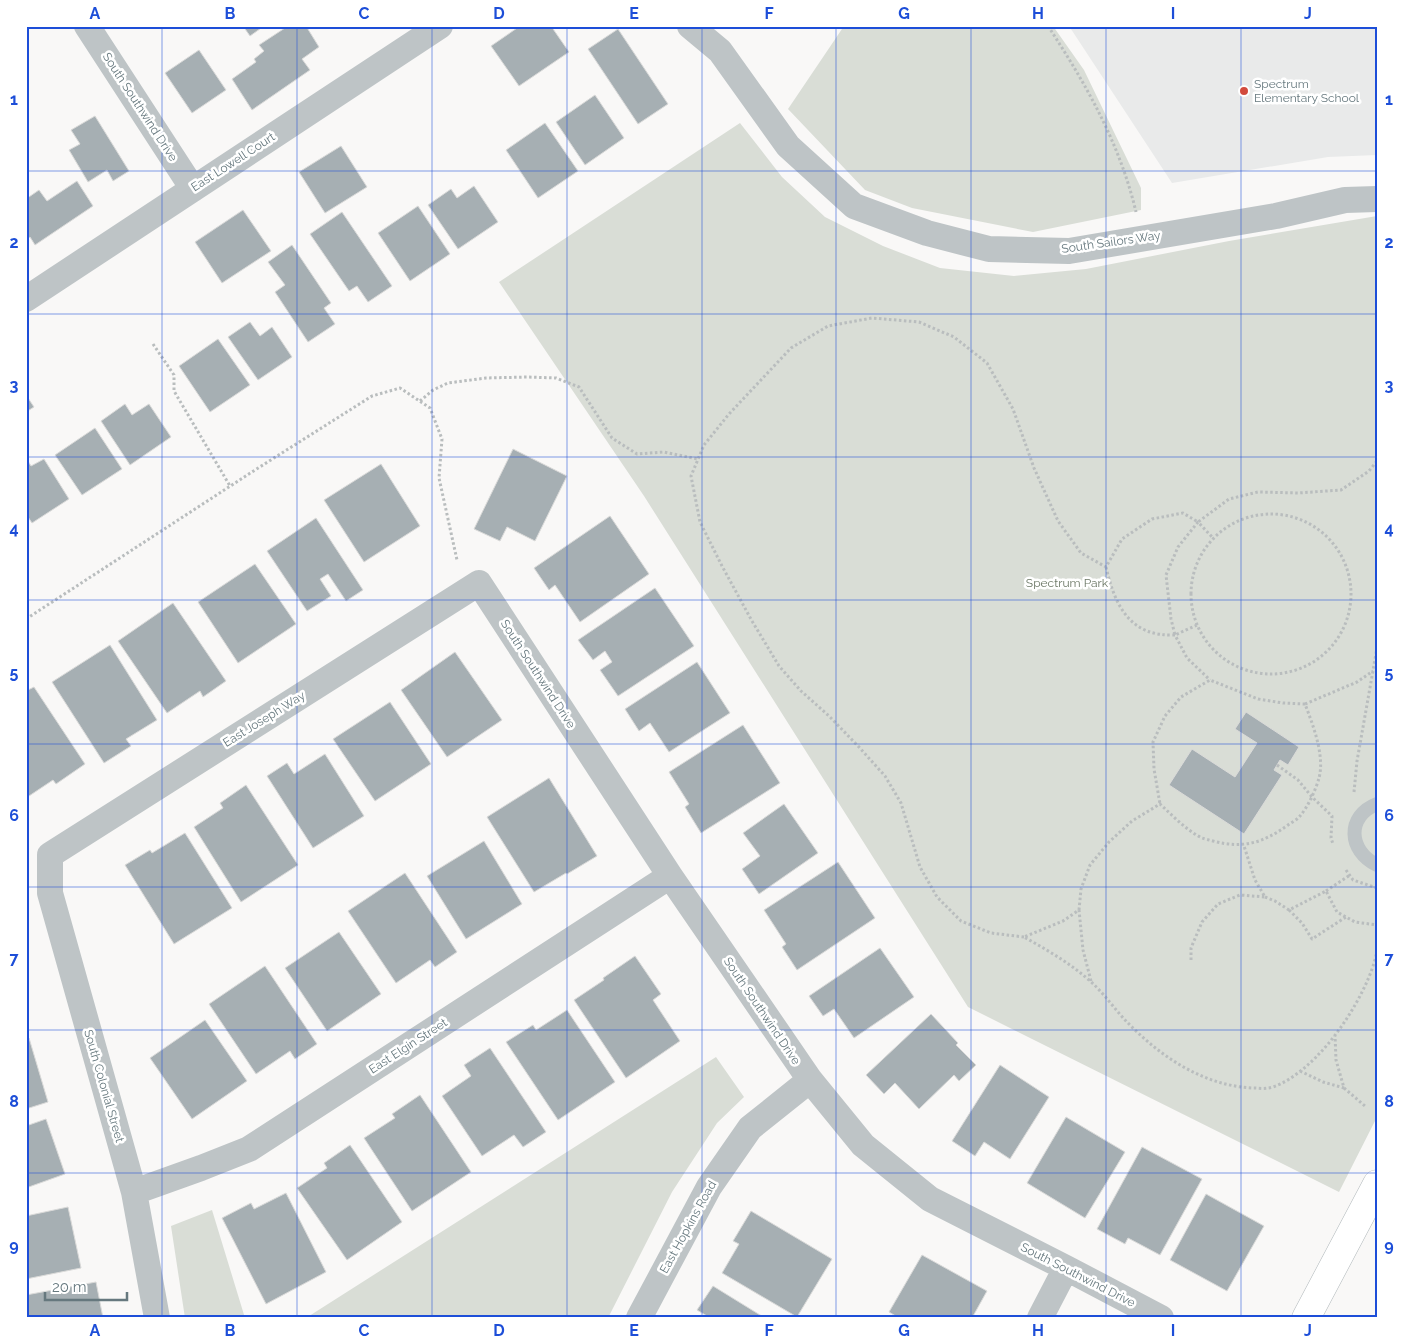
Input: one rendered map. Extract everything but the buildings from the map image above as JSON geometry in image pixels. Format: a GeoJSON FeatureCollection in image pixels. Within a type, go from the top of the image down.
{"type":"FeatureCollection","features":[{"type":"Feature","properties":{"kind":"street","name":"South Southwind Drive"},"geometry":{"type":"LineString","coordinates":[[87,26],[193,188]]}},
{"type":"Feature","properties":{"kind":"street","name":"East Lowell Court"},"geometry":{"type":"LineString","coordinates":[[26,299],[440,26]]}},
{"type":"Feature","properties":{"kind":"street","name":"South Sailors Way"},"geometry":{"type":"LineString","coordinates":[[690,26],[720,51],[788,146],[854,206],[927,233],[988,248],[1069,251],[1276,216],[1345,200],[1377,199]]}},
{"type":"Feature","properties":{"kind":"street","name":"South Southwind Drive"},"geometry":{"type":"LineString","coordinates":[[479,584],[670,876],[810,1080],[863,1145],[930,1199],[1161,1318]]}},
{"type":"Feature","properties":{"kind":"street","name":"East Joseph Way"},"geometry":{"type":"LineString","coordinates":[[50,855],[479,584]]}},
{"type":"Feature","properties":{"kind":"street","name":"South Colonial Street"},"geometry":{"type":"LineString","coordinates":[[50,855],[50,893],[134,1192],[157,1318]]}},
{"type":"Feature","properties":{"kind":"street","name":"East Elgin Street"},"geometry":{"type":"LineString","coordinates":[[134,1192],[201,1168],[249,1148],[670,876]]}},
{"type":"Feature","properties":{"kind":"street","name":"East Hopkins Road"},"geometry":{"type":"LineString","coordinates":[[640,1318],[709,1187],[750,1128],[810,1080]]}},
{"type":"Feature","properties":{"kind":"street"},"geometry":{"type":"LineString","coordinates":[[1306,1318],[1377,1184]]}},
{"type":"Feature","properties":{"kind":"street"},"geometry":{"type":"LineString","coordinates":[[1040,1318],[1066,1268]]}},
{"type":"Feature","properties":{"kind":"lane"},"geometry":{"type":"LineString","coordinates":[[1377,804],[1366,809],[1359,817],[1355,826],[1354,836],[1356,846],[1361,854],[1377,865]]}},
{"type":"Feature","properties":{"kind":"path"},"geometry":{"type":"LineString","coordinates":[[1048,26],[1090,93],[1126,174],[1137,216]]}},
{"type":"Feature","properties":{"kind":"path"},"geometry":{"type":"LineString","coordinates":[[1106,567],[1081,553],[1058,521],[1034,468],[1013,409],[987,363],[954,337],[919,322],[872,318],[828,326],[791,348],[729,414],[704,445],[691,476],[700,522],[752,621],[779,666],[801,691],[829,716],[885,776],[901,802],[920,867],[937,898],[961,921],[992,933],[1024,937],[1066,962],[1091,981],[1128,1023],[1173,1060],[1194,1073],[1218,1082],[1244,1087],[1269,1088],[1290,1079],[1328,1046],[1366,984],[1377,951]]}},
{"type":"Feature","properties":{"kind":"path"},"geometry":{"type":"LineString","coordinates":[[153,344],[174,375],[174,391],[230,486]]}},
{"type":"Feature","properties":{"kind":"path"},"geometry":{"type":"LineString","coordinates":[[420,401],[433,390],[448,383],[486,378],[556,378],[579,386],[612,438],[637,454],[664,452],[698,459]]}},
{"type":"Feature","properties":{"kind":"path"},"geometry":{"type":"LineString","coordinates":[[26,619],[372,396],[400,388],[430,408],[442,439],[439,478],[457,560]]}},
{"type":"Feature","properties":{"kind":"path"},"geometry":{"type":"LineString","coordinates":[[1373,671],[1358,682],[1305,704],[1258,699],[1210,680],[1187,658],[1176,635],[1171,619],[1166,575],[1178,546],[1198,522],[1229,499],[1258,492],[1298,493],[1341,490],[1369,471],[1377,461]]}},
{"type":"Feature","properties":{"kind":"path"},"geometry":{"type":"LineString","coordinates":[[1197,625],[1176,635],[1163,636],[1142,630],[1123,613],[1111,587],[1106,567],[1122,539],[1152,519],[1183,513],[1198,522],[1213,538]]}},
{"type":"Feature","properties":{"kind":"path"},"geometry":{"type":"LineString","coordinates":[[1258,514],[1283,514],[1308,522],[1328,537],[1343,558],[1351,582],[1350,608],[1342,632],[1325,654],[1302,669],[1275,675],[1248,672],[1223,660],[1204,640],[1197,625],[1193,615],[1190,588],[1197,561],[1213,538],[1233,523],[1258,514]]}},
{"type":"Feature","properties":{"kind":"path"},"geometry":{"type":"LineString","coordinates":[[1354,792],[1357,761],[1377,648]]}},
{"type":"Feature","properties":{"kind":"path"},"geometry":{"type":"LineString","coordinates":[[1210,680],[1182,698],[1165,716],[1153,742],[1154,769],[1160,804],[1202,838],[1221,843],[1244,846],[1264,840],[1300,816],[1312,797],[1320,777],[1320,755],[1315,730],[1305,704]]}},
{"type":"Feature","properties":{"kind":"path"},"geometry":{"type":"LineString","coordinates":[[1277,765],[1298,780],[1312,797]]}},
{"type":"Feature","properties":{"kind":"path"},"geometry":{"type":"LineString","coordinates":[[1091,981],[1083,950],[1079,910],[1081,889],[1090,865],[1109,842],[1132,821],[1160,804]]}},
{"type":"Feature","properties":{"kind":"path"},"geometry":{"type":"LineString","coordinates":[[1244,846],[1255,880],[1265,897]]}},
{"type":"Feature","properties":{"kind":"path"},"geometry":{"type":"LineString","coordinates":[[1290,910],[1326,891],[1350,875]]}},
{"type":"Feature","properties":{"kind":"path"},"geometry":{"type":"LineString","coordinates":[[1326,891],[1336,912],[1355,922],[1377,925]]}},
{"type":"Feature","properties":{"kind":"path"},"geometry":{"type":"LineString","coordinates":[[1191,960],[1191,948],[1202,922],[1218,904],[1240,895],[1265,897],[1290,910],[1302,923],[1312,939],[1346,917]]}},
{"type":"Feature","properties":{"kind":"path"},"geometry":{"type":"LineString","coordinates":[[1024,937],[1063,921],[1079,910]]}},
{"type":"Feature","properties":{"kind":"path"},"geometry":{"type":"LineString","coordinates":[[1336,1035],[1336,1060],[1344,1088]]}},
{"type":"Feature","properties":{"kind":"path"},"geometry":{"type":"LineString","coordinates":[[1300,1071],[1323,1082],[1344,1088],[1365,1106]]}},
{"type":"Feature","properties":{"kind":"shaded area","name":"Spectrum Elementary School"},"geometry":{"type":"Polygon","coordinates":[[[1069,26],[1377,26],[1377,155],[1328,157],[1172,183],[1069,26]]]}},
{"type":"Feature","properties":{"kind":"green space"},"geometry":{"type":"Polygon","coordinates":[[[844,26],[1053,26],[1084,70],[1141,188],[1141,210],[1033,232],[912,208],[865,190],[788,109],[844,26]]]}},
{"type":"Feature","properties":{"kind":"green space","name":"Spectrum Park"},"geometry":{"type":"Polygon","coordinates":[[[740,123],[782,177],[825,217],[883,246],[940,268],[1014,276],[1086,269],[1229,241],[1377,216],[1377,1117],[1339,1192],[968,1007],[644,496],[499,282],[740,123]]]}},
{"type":"Feature","properties":{"kind":"green space"},"geometry":{"type":"Polygon","coordinates":[[[716,1057],[744,1097],[717,1123],[672,1192],[608,1318],[306,1318],[716,1057]]]}},
{"type":"Feature","properties":{"kind":"green space"},"geometry":{"type":"Polygon","coordinates":[[[212,1210],[245,1318],[185,1318],[171,1226],[212,1210]]]}},
{"type":"Feature","properties":{"kind":"place","name":"Spectrum Elementary School"},"geometry":{"type":"Point","coordinates":[1244,91]}}]}
